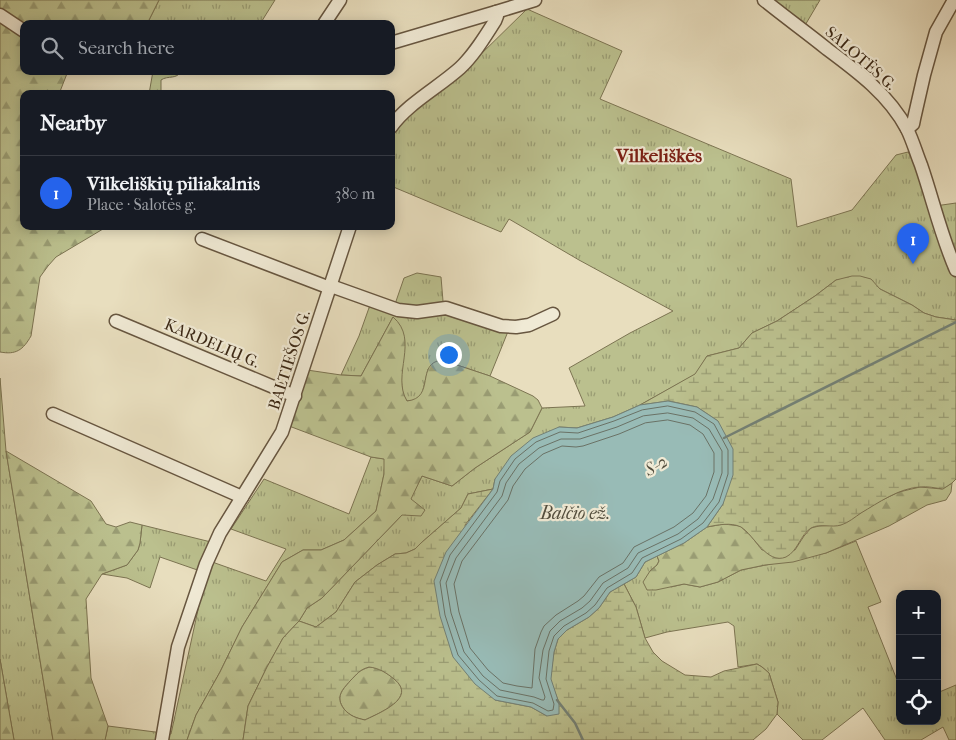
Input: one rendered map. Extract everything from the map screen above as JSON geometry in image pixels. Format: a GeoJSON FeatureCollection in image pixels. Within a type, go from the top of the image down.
{"type":"FeatureCollection","features":[{"type":"Feature","properties":{"kind":"street"},"geometry":{"type":"LineString","coordinates":[[327,20],[340,0]]}},
{"type":"Feature","properties":{"kind":"street"},"geometry":{"type":"LineString","coordinates":[[395,42],[535,0]]}},
{"type":"Feature","properties":{"kind":"street","name":"SALOTĖS G."},"geometry":{"type":"LineString","coordinates":[[764,0],[865,78],[890,103],[907,129],[956,270]]}},
{"type":"Feature","properties":{"kind":"street"},"geometry":{"type":"LineString","coordinates":[[907,129],[913,124],[936,32],[954,0]]}},
{"type":"Feature","properties":{"kind":"street"},"geometry":{"type":"LineString","coordinates":[[395,123],[472,56],[495,21],[496,12]]}},
{"type":"Feature","properties":{"kind":"street"},"geometry":{"type":"LineString","coordinates":[[0,16],[20,28]]}},
{"type":"Feature","properties":{"kind":"street","name":"BALTIEŠOS G."},"geometry":{"type":"LineString","coordinates":[[162,740],[178,646],[206,564],[220,532],[282,432],[349,230]]}},
{"type":"Feature","properties":{"kind":"street"},"geometry":{"type":"LineString","coordinates":[[202,239],[330,287],[398,310],[417,312],[446,308],[501,326],[516,327],[529,325],[553,314]]}},
{"type":"Feature","properties":{"kind":"street","name":"KARDELIŲ G."},"geometry":{"type":"LineString","coordinates":[[116,321],[295,396]]}},
{"type":"Feature","properties":{"kind":"street"},"geometry":{"type":"LineString","coordinates":[[53,414],[242,497]]}},
{"type":"Feature","properties":{"kind":"green space"},"geometry":{"type":"Polygon","coordinates":[[[0,0],[159,0],[149,20],[20,20],[20,75],[66,75],[61,90],[20,90],[20,230],[101,230],[56,257],[48,266],[40,277],[31,336],[22,348],[15,352],[0,352],[0,0]]]}},
{"type":"Feature","properties":{"kind":"green space"},"geometry":{"type":"Polygon","coordinates":[[[159,0],[275,0],[262,20],[149,20],[159,0]]]}},
{"type":"Feature","properties":{"kind":"green space"},"geometry":{"type":"Polygon","coordinates":[[[769,0],[820,0],[804,27],[769,0]]]}},
{"type":"Feature","properties":{"kind":"green space"},"geometry":{"type":"Polygon","coordinates":[[[527,9],[622,51],[600,99],[791,179],[797,227],[852,210],[896,155],[908,152],[918,171],[928,207],[956,203],[956,320],[924,313],[880,289],[870,279],[836,280],[777,321],[752,333],[739,348],[707,356],[696,374],[640,405],[613,417],[577,428],[559,427],[495,479],[493,489],[468,494],[461,508],[415,549],[406,553],[395,554],[355,582],[336,612],[316,627],[299,621],[307,608],[322,598],[402,515],[422,476],[452,486],[475,468],[530,432],[542,408],[585,406],[569,368],[673,311],[579,260],[509,219],[501,232],[395,188],[395,132],[402,122],[476,59],[527,9]]]}},
{"type":"Feature","properties":{"kind":"green space"},"geometry":{"type":"Polygon","coordinates":[[[152,75],[178,75],[161,80],[161,90],[150,90],[152,75]]]}},
{"type":"Feature","properties":{"kind":"green space"},"geometry":{"type":"Polygon","coordinates":[[[417,273],[441,277],[444,313],[509,329],[490,376],[442,360],[428,369],[422,394],[415,400],[407,401],[403,394],[393,317],[361,376],[341,375],[359,336],[370,305],[393,310],[404,278],[417,273]]]}},
{"type":"Feature","properties":{"kind":"green space"},"geometry":{"type":"Polygon","coordinates":[[[852,276],[871,279],[880,289],[924,313],[956,320],[956,479],[943,489],[923,487],[904,490],[841,525],[811,528],[790,554],[786,557],[773,557],[737,525],[728,524],[707,527],[723,504],[718,421],[697,407],[669,401],[640,405],[695,374],[707,356],[739,348],[752,333],[777,321],[836,280],[852,276]]]}},
{"type":"Feature","properties":{"kind":"green space"},"geometry":{"type":"Polygon","coordinates":[[[393,317],[401,326],[404,336],[402,380],[403,391],[407,401],[421,394],[429,367],[434,362],[442,360],[490,376],[533,396],[538,400],[542,408],[530,432],[475,468],[452,486],[422,476],[411,499],[425,510],[421,516],[402,515],[322,598],[307,608],[299,621],[283,638],[248,706],[243,740],[187,740],[196,715],[242,627],[282,562],[303,550],[321,550],[344,540],[376,511],[384,474],[384,459],[371,457],[289,426],[307,370],[361,376],[393,317]]]}},
{"type":"Feature","properties":{"kind":"green space"},"geometry":{"type":"Polygon","coordinates":[[[0,378],[6,451],[53,740],[14,740],[0,659],[0,378]]]}},
{"type":"Feature","properties":{"kind":"green space"},"geometry":{"type":"Polygon","coordinates":[[[6,451],[91,501],[106,524],[116,527],[130,522],[142,525],[138,550],[127,565],[102,574],[86,599],[91,678],[108,726],[105,740],[53,740],[6,451]]]}},
{"type":"Feature","properties":{"kind":"green space"},"geometry":{"type":"Polygon","coordinates":[[[371,457],[385,459],[384,474],[376,511],[344,540],[321,550],[303,550],[282,562],[242,627],[196,715],[187,740],[105,740],[108,726],[171,734],[206,573],[160,557],[150,588],[127,578],[102,574],[127,565],[138,550],[142,525],[211,542],[206,552],[215,563],[266,581],[286,549],[231,529],[264,479],[349,514],[371,457]]]}},
{"type":"Feature","properties":{"kind":"green space"},"geometry":{"type":"Polygon","coordinates":[[[952,483],[951,492],[946,500],[927,505],[889,526],[826,553],[793,562],[741,570],[718,582],[700,587],[684,584],[647,590],[643,582],[650,571],[657,565],[659,561],[657,556],[684,543],[707,527],[724,524],[740,526],[762,550],[795,550],[811,528],[840,525],[899,492],[920,487],[942,489],[952,483]]]}},
{"type":"Feature","properties":{"kind":"green space"},"geometry":{"type":"Polygon","coordinates":[[[493,489],[465,525],[495,700],[531,707],[547,716],[559,703],[550,679],[558,639],[567,630],[589,617],[599,608],[610,592],[624,584],[636,607],[645,638],[653,652],[662,661],[685,675],[711,677],[724,671],[757,664],[769,673],[778,702],[777,714],[766,729],[753,740],[243,740],[248,706],[283,638],[299,621],[316,627],[336,612],[355,582],[395,554],[406,553],[415,549],[461,508],[468,494],[493,489]],[[369,667],[359,672],[344,687],[340,697],[341,705],[346,711],[353,716],[365,720],[394,704],[402,692],[394,679],[383,671],[369,667]]]}},
{"type":"Feature","properties":{"kind":"green space"},"geometry":{"type":"Polygon","coordinates":[[[856,541],[881,602],[868,607],[896,677],[896,725],[941,725],[941,691],[956,685],[956,740],[949,740],[943,727],[921,740],[885,740],[863,708],[822,740],[803,740],[777,714],[778,702],[769,673],[757,664],[738,667],[734,626],[728,622],[667,632],[645,638],[636,607],[624,584],[636,577],[645,562],[657,556],[659,561],[650,571],[671,587],[684,584],[700,587],[718,582],[741,570],[826,553],[856,541]]]}},
{"type":"Feature","properties":{"kind":"green space"},"geometry":{"type":"Polygon","coordinates":[[[0,659],[14,740],[0,740],[0,659]]]}},
{"type":"Feature","properties":{"kind":"green space"},"geometry":{"type":"Polygon","coordinates":[[[370,667],[386,673],[394,679],[402,692],[394,704],[365,720],[353,716],[346,711],[341,705],[340,697],[344,687],[357,674],[363,669],[370,667]]]}},
{"type":"Feature","properties":{"kind":"water","name":"Balčio ež."},"geometry":{"type":"Polygon","coordinates":[[[668,401],[697,407],[718,421],[733,449],[733,475],[723,504],[707,527],[684,543],[645,562],[636,577],[610,592],[599,608],[589,617],[567,630],[558,639],[554,652],[551,679],[559,703],[559,714],[547,716],[531,707],[495,700],[475,684],[453,657],[440,616],[434,581],[446,552],[493,489],[495,479],[511,456],[533,438],[559,427],[577,428],[613,417],[640,405],[668,401]]]}},
{"type":"Feature","properties":{"kind":"waterway","name":"S-2"},"geometry":{"type":"LineString","coordinates":[[724,438],[956,322]]}},
{"type":"Feature","properties":{"kind":"waterway","name":"S-2"},"geometry":{"type":"LineString","coordinates":[[557,700],[575,723],[583,740]]}},
{"type":"Feature","properties":{"kind":"place","name":"Vilkeliškių piliakalnis"},"geometry":{"type":"Point","coordinates":[913,264]}},
{"type":"Feature","properties":{"kind":"district","name":"Vilkeliškės"},"geometry":{"type":"Point","coordinates":[659,156]}}]}
